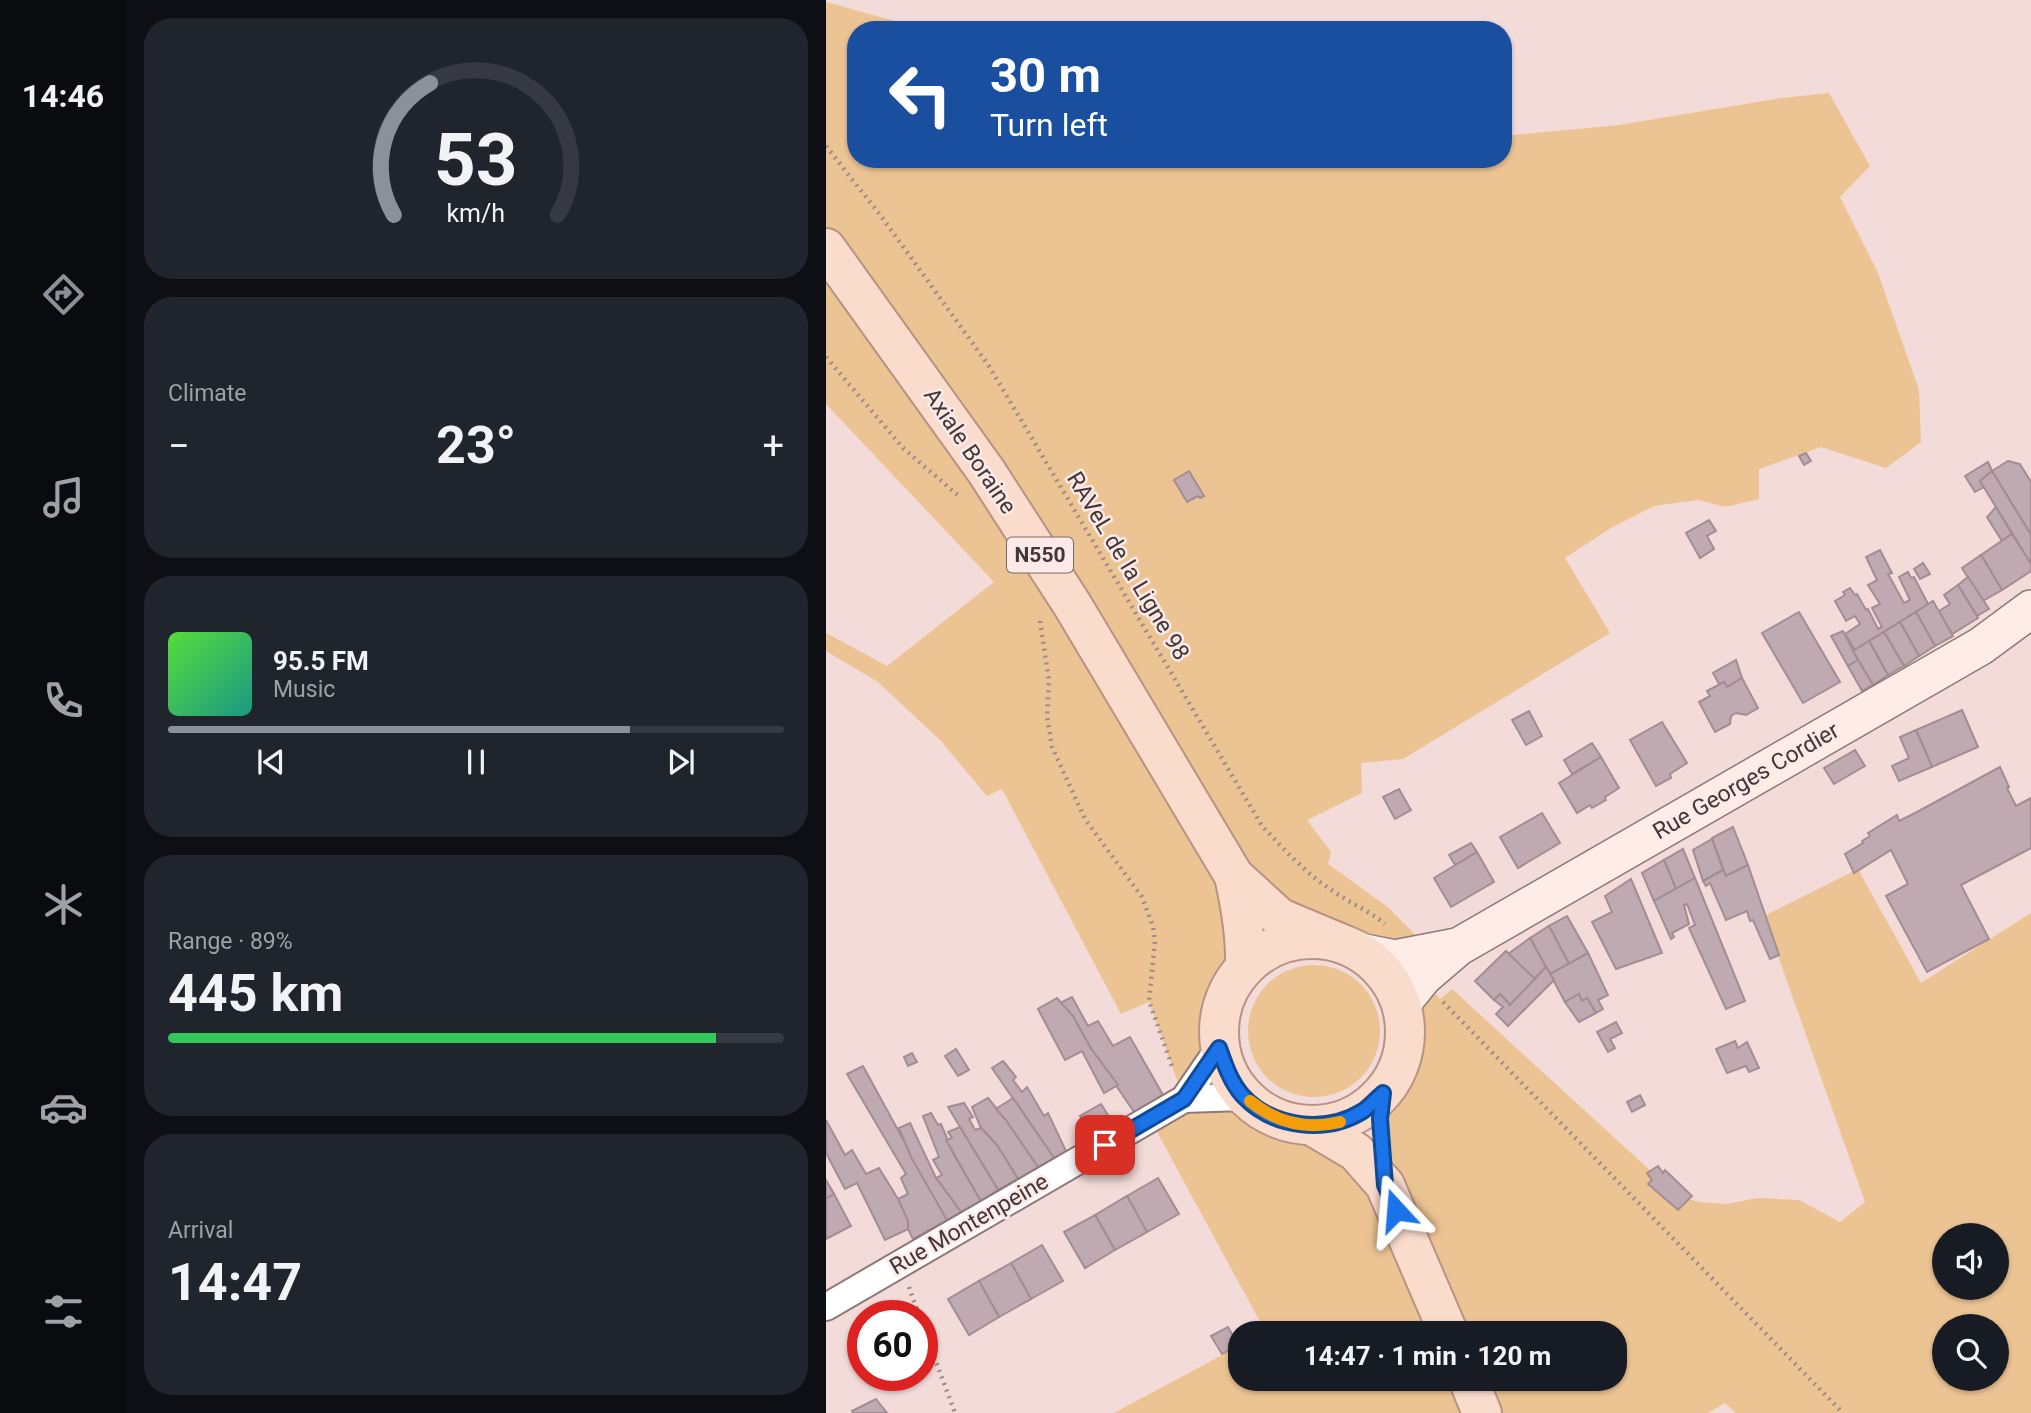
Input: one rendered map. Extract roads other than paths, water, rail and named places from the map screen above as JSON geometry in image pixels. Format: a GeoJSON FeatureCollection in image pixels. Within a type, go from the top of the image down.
{"type":"FeatureCollection","features":[{"type":"Feature","properties":{"kind":"main road","name":"Axiale Boraine"},"geometry":{"type":"LineString","coordinates":[[826,248],[986,471],[1073,606],[1234,876],[1280,918],[1350,947]]}},
{"type":"Feature","properties":{"kind":"main road","name":"Axiale Boraine"},"geometry":{"type":"LineString","coordinates":[[1234,876],[1243,921],[1245,966]]}},
{"type":"Feature","properties":{"kind":"main road"},"geometry":{"type":"LineString","coordinates":[[1314,939],[1350,947],[1378,966],[1392,984],[1413,979],[1404,1051],[1396,1073],[1383,1093],[1363,1111],[1338,1122],[1312,1126],[1287,1122],[1264,1112],[1244,1097],[1229,1075],[1219,1048],[1219,1018],[1228,990],[1245,966],[1265,951],[1289,941],[1314,939]]}},
{"type":"Feature","properties":{"kind":"main road"},"geometry":{"type":"LineString","coordinates":[[1383,1093],[1380,1119],[1385,1185]]}},
{"type":"Feature","properties":{"kind":"main road"},"geometry":{"type":"LineString","coordinates":[[1312,1126],[1356,1152],[1385,1185],[1443,1321]]}},
{"type":"Feature","properties":{"kind":"main road"},"geometry":{"type":"LineString","coordinates":[[1473,1391],[1482,1413]]}},
{"type":"Feature","properties":{"kind":"street","name":"Rue Georges Cordier"},"geometry":{"type":"LineString","coordinates":[[1413,979],[1458,947],[1981,646],[2031,609]]}},
{"type":"Feature","properties":{"kind":"street","name":"Rue Montenpeine"},"geometry":{"type":"LineString","coordinates":[[826,1307],[1184,1099],[1219,1048]]}},
{"type":"Feature","properties":{"kind":"street","name":"Rue Montenpeine"},"geometry":{"type":"LineString","coordinates":[[1184,1099],[1244,1097]]}}]}
